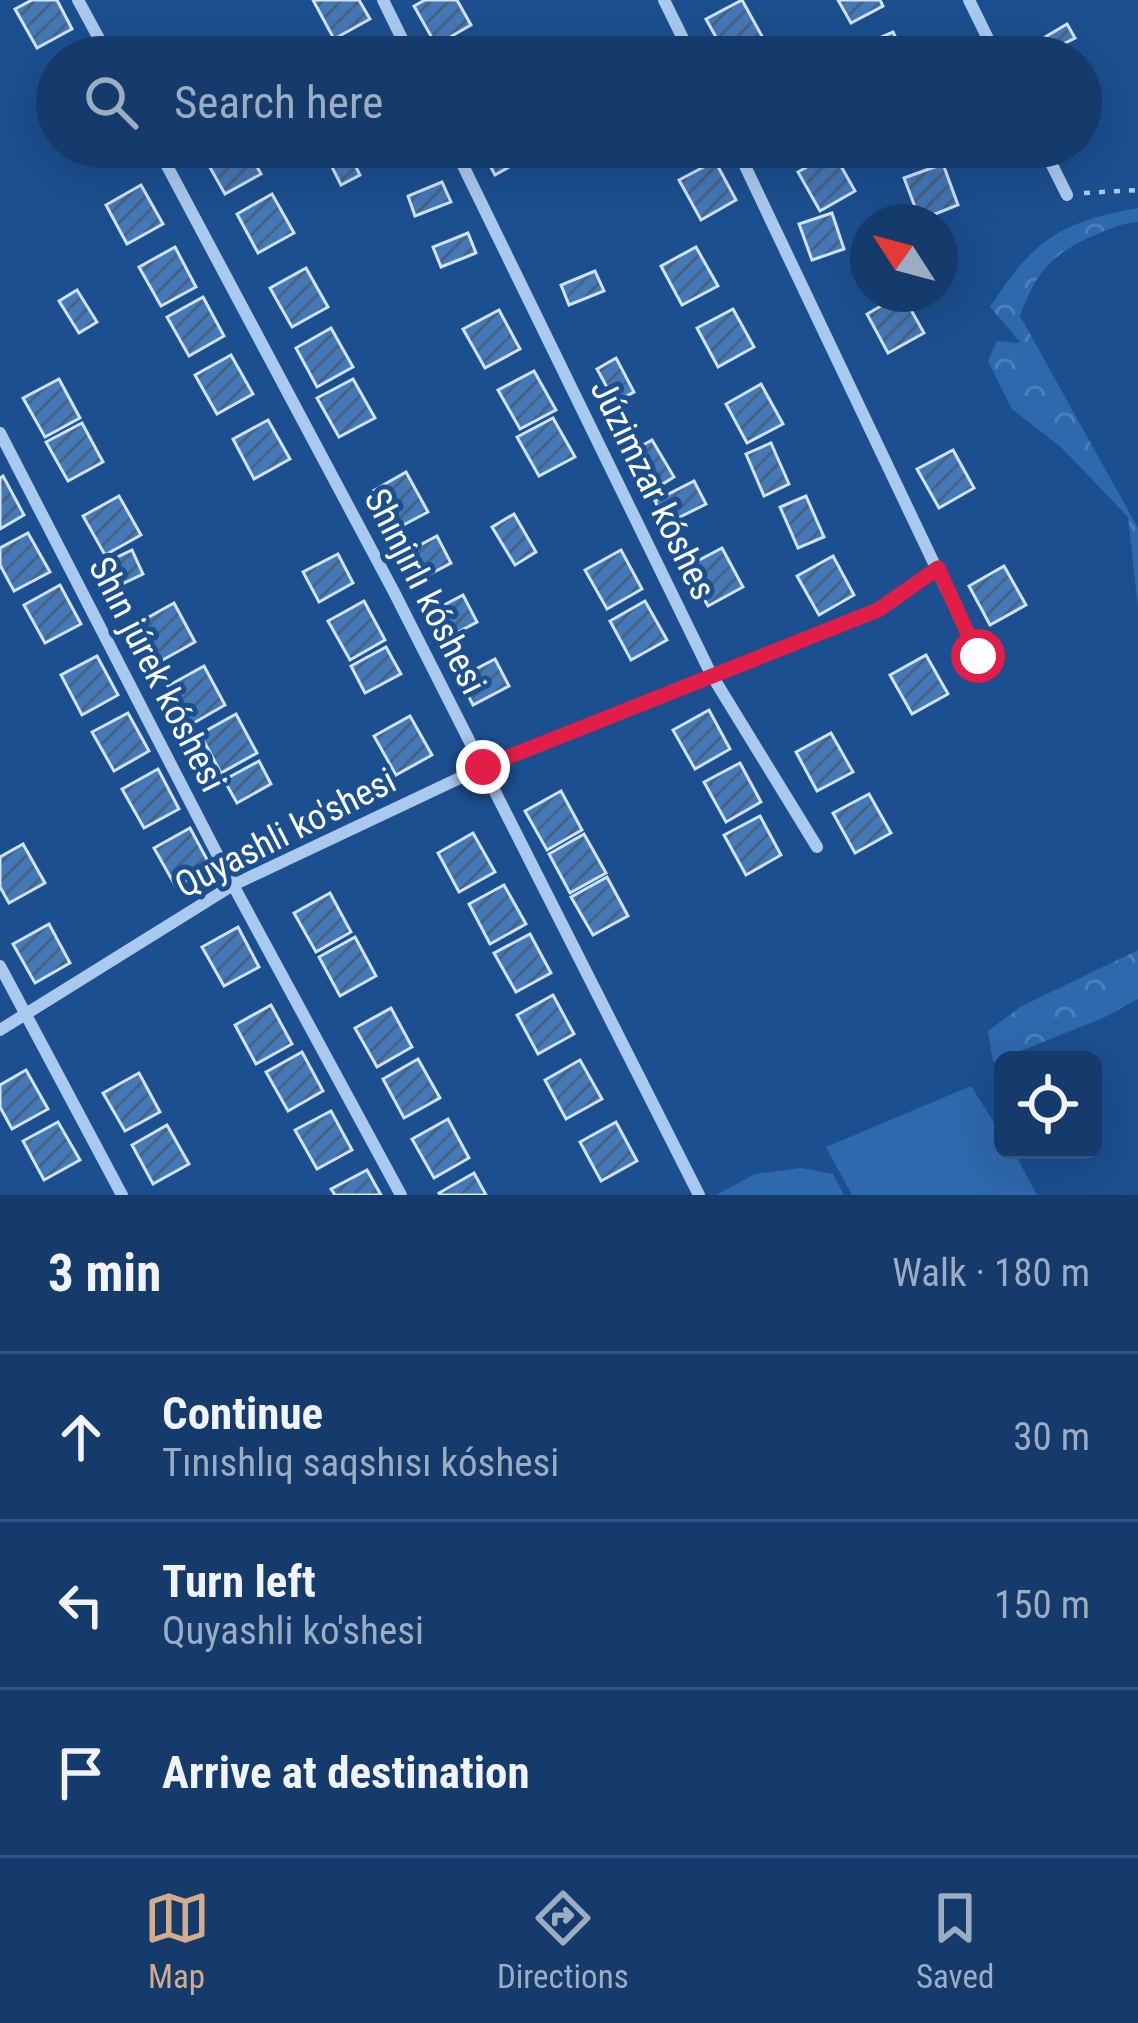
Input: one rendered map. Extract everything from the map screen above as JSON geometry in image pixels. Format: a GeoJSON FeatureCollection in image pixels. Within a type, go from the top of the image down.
{"type":"FeatureCollection","features":[{"type":"Feature","properties":{"kind":"street"},"geometry":{"type":"LineString","coordinates":[[78,0],[98,36]]}},
{"type":"Feature","properties":{"kind":"street"},"geometry":{"type":"LineString","coordinates":[[383,0],[401,36]]}},
{"type":"Feature","properties":{"kind":"street"},"geometry":{"type":"LineString","coordinates":[[664,0],[682,36]]}},
{"type":"Feature","properties":{"kind":"street"},"geometry":{"type":"LineString","coordinates":[[969,0],[987,36]]}},
{"type":"Feature","properties":{"kind":"street","name":"Shınjırlı kóshesi"},"geometry":{"type":"LineString","coordinates":[[168,168],[394,592],[699,1195]]}},
{"type":"Feature","properties":{"kind":"street","name":"Júzimzar kóshes"},"geometry":{"type":"LineString","coordinates":[[464,168],[710,674],[817,847]]}},
{"type":"Feature","properties":{"kind":"street"},"geometry":{"type":"LineString","coordinates":[[746,168],[978,656]]}},
{"type":"Feature","properties":{"kind":"street"},"geometry":{"type":"LineString","coordinates":[[1053,168],[1066,194]]}},
{"type":"Feature","properties":{"kind":"street","name":"Shın júrek kóshesi"},"geometry":{"type":"LineString","coordinates":[[0,433],[233,885],[401,1195]]}},
{"type":"Feature","properties":{"kind":"street","name":"Quyashli ko'shesi"},"geometry":{"type":"LineString","coordinates":[[0,1030],[233,885],[483,767],[878,610],[938,568]]}},
{"type":"Feature","properties":{"kind":"street"},"geometry":{"type":"LineString","coordinates":[[0,965],[122,1195]]}},
{"type":"Feature","properties":{"kind":"path"},"geometry":{"type":"LineString","coordinates":[[1066,194],[1138,190]]}},
{"type":"Feature","properties":{"kind":"green space"},"geometry":{"type":"Polygon","coordinates":[[[1138,208],[1138,222],[1084,240],[1049,264],[1020,316],[1138,528],[1138,607],[1128,517],[1063,449],[1012,409],[988,361],[997,341],[1021,343],[990,307],[1020,265],[1068,228],[1138,208]]]}},
{"type":"Feature","properties":{"kind":"green space"},"geometry":{"type":"Polygon","coordinates":[[[1138,950],[1138,999],[1020,1051],[994,1051],[993,1062],[988,1031],[1020,1007],[1138,950]]]}},
{"type":"Feature","properties":{"kind":"green space"},"geometry":{"type":"Polygon","coordinates":[[[971,1086],[994,1123],[994,1159],[1018,1159],[1037,1195],[852,1195],[826,1147],[971,1086]]]}},
{"type":"Feature","properties":{"kind":"green space"},"geometry":{"type":"Polygon","coordinates":[[[801,1168],[833,1174],[844,1195],[716,1195],[755,1174],[801,1168]]]}},
{"type":"Feature","properties":{"kind":"building"},"geometry":{"type":"Polygon","coordinates":[[[32,0],[57,0],[72,29],[59,36],[36,36],[36,46],[15,9],[32,0]]]}},
{"type":"Feature","properties":{"kind":"building"},"geometry":{"type":"Polygon","coordinates":[[[313,0],[359,0],[370,19],[332,36],[313,0]]]}},
{"type":"Feature","properties":{"kind":"building"},"geometry":{"type":"Polygon","coordinates":[[[425,0],[457,0],[471,25],[452,36],[431,36],[414,6],[425,0]]]}},
{"type":"Feature","properties":{"kind":"building"},"geometry":{"type":"Polygon","coordinates":[[[742,0],[762,36],[715,36],[706,19],[742,0]]]}},
{"type":"Feature","properties":{"kind":"building"},"geometry":{"type":"Polygon","coordinates":[[[838,0],[880,0],[883,6],[851,23],[838,0]]]}},
{"type":"Feature","properties":{"kind":"building"},"geometry":{"type":"Polygon","coordinates":[[[1067,24],[1074,36],[1047,36],[1067,24]]]}},
{"type":"Feature","properties":{"kind":"building"},"geometry":{"type":"Polygon","coordinates":[[[210,168],[258,168],[261,174],[225,194],[210,168]]]}},
{"type":"Feature","properties":{"kind":"building"},"geometry":{"type":"Polygon","coordinates":[[[332,168],[356,168],[360,175],[341,185],[332,168]]]}},
{"type":"Feature","properties":{"kind":"building"},"geometry":{"type":"Polygon","coordinates":[[[702,168],[719,168],[736,200],[701,220],[679,180],[702,168]]]}},
{"type":"Feature","properties":{"kind":"building"},"geometry":{"type":"Polygon","coordinates":[[[842,168],[855,191],[820,211],[798,172],[842,168]]]}},
{"type":"Feature","properties":{"kind":"building"},"geometry":{"type":"Polygon","coordinates":[[[944,168],[958,204],[914,204],[904,178],[944,168]]]}},
{"type":"Feature","properties":{"kind":"building"},"geometry":{"type":"Polygon","coordinates":[[[442,182],[451,202],[415,216],[408,196],[442,182]]]}},
{"type":"Feature","properties":{"kind":"building"},"geometry":{"type":"Polygon","coordinates":[[[141,185],[163,224],[127,244],[106,205],[141,185]]]}},
{"type":"Feature","properties":{"kind":"building"},"geometry":{"type":"Polygon","coordinates":[[[272,194],[294,233],[258,253],[237,214],[272,194]]]}},
{"type":"Feature","properties":{"kind":"building"},"geometry":{"type":"Polygon","coordinates":[[[832,213],[844,249],[812,260],[799,224],[832,213]]]}},
{"type":"Feature","properties":{"kind":"building"},"geometry":{"type":"Polygon","coordinates":[[[468,233],[476,253],[441,267],[433,247],[468,233]]]}},
{"type":"Feature","properties":{"kind":"building"},"geometry":{"type":"Polygon","coordinates":[[[175,247],[196,287],[161,306],[139,267],[175,247]]]}},
{"type":"Feature","properties":{"kind":"building"},"geometry":{"type":"Polygon","coordinates":[[[696,247],[718,286],[682,305],[661,266],[696,247]]]}},
{"type":"Feature","properties":{"kind":"building"},"geometry":{"type":"Polygon","coordinates":[[[306,268],[328,307],[292,327],[270,288],[306,268]]]}},
{"type":"Feature","properties":{"kind":"building"},"geometry":{"type":"Polygon","coordinates":[[[595,271],[604,291],[569,305],[561,285],[595,271]]]}},
{"type":"Feature","properties":{"kind":"building"},"geometry":{"type":"Polygon","coordinates":[[[77,290],[97,322],[79,333],[59,301],[77,290]]]}},
{"type":"Feature","properties":{"kind":"building"},"geometry":{"type":"Polygon","coordinates":[[[203,297],[224,336],[189,356],[167,317],[203,297]]]}},
{"type":"Feature","properties":{"kind":"building"},"geometry":{"type":"Polygon","coordinates":[[[733,309],[754,347],[718,367],[697,328],[733,309]]]}},
{"type":"Feature","properties":{"kind":"building"},"geometry":{"type":"Polygon","coordinates":[[[499,310],[520,349],[485,368],[463,329],[499,310]]]}},
{"type":"Feature","properties":{"kind":"building"},"geometry":{"type":"Polygon","coordinates":[[[912,312],[924,333],[888,353],[867,314],[912,312]]]}},
{"type":"Feature","properties":{"kind":"building"},"geometry":{"type":"Polygon","coordinates":[[[331,328],[353,367],[317,387],[296,348],[331,328]]]}},
{"type":"Feature","properties":{"kind":"building"},"geometry":{"type":"Polygon","coordinates":[[[231,355],[253,394],[217,414],[195,375],[231,355]]]}},
{"type":"Feature","properties":{"kind":"building"},"geometry":{"type":"Polygon","coordinates":[[[616,358],[634,392],[615,402],[597,369],[616,358]]]}},
{"type":"Feature","properties":{"kind":"building"},"geometry":{"type":"Polygon","coordinates":[[[534,371],[556,410],[520,429],[498,390],[534,371]]]}},
{"type":"Feature","properties":{"kind":"building"},"geometry":{"type":"Polygon","coordinates":[[[59,379],[80,418],[45,437],[23,398],[59,379]]]}},
{"type":"Feature","properties":{"kind":"building"},"geometry":{"type":"Polygon","coordinates":[[[353,379],[375,418],[339,437],[317,398],[353,379]]]}},
{"type":"Feature","properties":{"kind":"building"},"geometry":{"type":"Polygon","coordinates":[[[761,384],[783,424],[747,443],[726,404],[761,384]]]}},
{"type":"Feature","properties":{"kind":"building"},"geometry":{"type":"Polygon","coordinates":[[[553,418],[575,457],[539,476],[517,437],[553,418]]]}},
{"type":"Feature","properties":{"kind":"building"},"geometry":{"type":"Polygon","coordinates":[[[268,420],[290,459],[254,479],[233,439],[268,420]]]}},
{"type":"Feature","properties":{"kind":"building"},"geometry":{"type":"Polygon","coordinates":[[[82,423],[103,462],[68,481],[46,442],[82,423]]]}},
{"type":"Feature","properties":{"kind":"building"},"geometry":{"type":"Polygon","coordinates":[[[652,440],[674,477],[653,490],[630,452],[652,440]]]}},
{"type":"Feature","properties":{"kind":"building"},"geometry":{"type":"Polygon","coordinates":[[[771,443],[789,484],[764,496],[746,454],[771,443]]]}},
{"type":"Feature","properties":{"kind":"building"},"geometry":{"type":"Polygon","coordinates":[[[953,450],[974,488],[939,508],[917,469],[953,450]]]}},
{"type":"Feature","properties":{"kind":"building"},"geometry":{"type":"Polygon","coordinates":[[[406,472],[428,512],[392,531],[371,492],[406,472]]]}},
{"type":"Feature","properties":{"kind":"building"},"geometry":{"type":"Polygon","coordinates":[[[3,476],[24,515],[0,529],[0,478],[3,476]]]}},
{"type":"Feature","properties":{"kind":"building"},"geometry":{"type":"Polygon","coordinates":[[[694,481],[706,504],[666,524],[655,501],[694,481]]]}},
{"type":"Feature","properties":{"kind":"building"},"geometry":{"type":"Polygon","coordinates":[[[119,496],[141,535],[105,555],[83,516],[119,496]]]}},
{"type":"Feature","properties":{"kind":"building"},"geometry":{"type":"Polygon","coordinates":[[[806,496],[824,537],[798,548],[780,507],[806,496]]]}},
{"type":"Feature","properties":{"kind":"building"},"geometry":{"type":"Polygon","coordinates":[[[514,514],[536,552],[515,565],[492,527],[514,514]]]}},
{"type":"Feature","properties":{"kind":"building"},"geometry":{"type":"Polygon","coordinates":[[[28,533],[50,572],[14,591],[0,565],[0,548],[28,533]]]}},
{"type":"Feature","properties":{"kind":"building"},"geometry":{"type":"Polygon","coordinates":[[[437,536],[451,563],[415,582],[401,555],[437,536]]]}},
{"type":"Feature","properties":{"kind":"building"},"geometry":{"type":"Polygon","coordinates":[[[722,548],[743,587],[708,606],[686,567],[722,548]]]}},
{"type":"Feature","properties":{"kind":"building"},"geometry":{"type":"Polygon","coordinates":[[[132,550],[143,574],[118,586],[107,562],[132,550]]]}},
{"type":"Feature","properties":{"kind":"building"},"geometry":{"type":"Polygon","coordinates":[[[621,550],[642,589],[607,609],[585,570],[621,550]]]}},
{"type":"Feature","properties":{"kind":"building"},"geometry":{"type":"Polygon","coordinates":[[[338,554],[353,583],[319,602],[303,572],[338,554]]]}},
{"type":"Feature","properties":{"kind":"building"},"geometry":{"type":"Polygon","coordinates":[[[833,556],[854,595],[819,615],[797,576],[833,556]]]}},
{"type":"Feature","properties":{"kind":"building"},"geometry":{"type":"Polygon","coordinates":[[[1004,566],[1026,605],[990,625],[969,586],[1004,566]]]}},
{"type":"Feature","properties":{"kind":"building"},"geometry":{"type":"Polygon","coordinates":[[[60,585],[81,624],[45,643],[24,605],[60,585]]]}},
{"type":"Feature","properties":{"kind":"building"},"geometry":{"type":"Polygon","coordinates":[[[463,595],[477,622],[441,641],[427,614],[463,595]]]}},
{"type":"Feature","properties":{"kind":"building"},"geometry":{"type":"Polygon","coordinates":[[[364,601],[385,640],[350,660],[328,621],[364,601]]]}},
{"type":"Feature","properties":{"kind":"building"},"geometry":{"type":"Polygon","coordinates":[[[645,601],[667,640],[631,660],[610,621],[645,601]]]}},
{"type":"Feature","properties":{"kind":"building"},"geometry":{"type":"Polygon","coordinates":[[[174,603],[195,642],[159,662],[138,623],[174,603]]]}},
{"type":"Feature","properties":{"kind":"building"},"geometry":{"type":"Polygon","coordinates":[[[386,647],[401,674],[365,693],[351,666],[386,647]]]}},
{"type":"Feature","properties":{"kind":"building"},"geometry":{"type":"Polygon","coordinates":[[[926,655],[948,694],[912,714],[890,675],[926,655]]]}},
{"type":"Feature","properties":{"kind":"building"},"geometry":{"type":"Polygon","coordinates":[[[97,656],[118,695],[82,715],[61,675],[97,656]]]}},
{"type":"Feature","properties":{"kind":"building"},"geometry":{"type":"Polygon","coordinates":[[[495,659],[509,686],[473,705],[459,678],[495,659]]]}},
{"type":"Feature","properties":{"kind":"building"},"geometry":{"type":"Polygon","coordinates":[[[204,666],[225,705],[190,725],[168,686],[204,666]]]}},
{"type":"Feature","properties":{"kind":"building"},"geometry":{"type":"Polygon","coordinates":[[[709,710],[730,749],[695,769],[673,730],[709,710]]]}},
{"type":"Feature","properties":{"kind":"building"},"geometry":{"type":"Polygon","coordinates":[[[128,713],[149,751],[114,771],[92,732],[128,713]]]}},
{"type":"Feature","properties":{"kind":"building"},"geometry":{"type":"Polygon","coordinates":[[[236,714],[257,753],[221,773],[200,734],[236,714]]]}},
{"type":"Feature","properties":{"kind":"building"},"geometry":{"type":"Polygon","coordinates":[[[410,716],[432,755],[396,775],[374,736],[410,716]]]}},
{"type":"Feature","properties":{"kind":"building"},"geometry":{"type":"Polygon","coordinates":[[[831,733],[853,772],[817,791],[796,752],[831,733]]]}},
{"type":"Feature","properties":{"kind":"building"},"geometry":{"type":"Polygon","coordinates":[[[259,761],[271,784],[237,803],[224,780],[259,761]]]}},
{"type":"Feature","properties":{"kind":"building"},"geometry":{"type":"Polygon","coordinates":[[[740,763],[761,802],[726,822],[704,782],[740,763]]]}},
{"type":"Feature","properties":{"kind":"building"},"geometry":{"type":"Polygon","coordinates":[[[158,769],[179,809],[144,828],[122,789],[158,769]]]}},
{"type":"Feature","properties":{"kind":"building"},"geometry":{"type":"Polygon","coordinates":[[[561,791],[582,830],[547,850],[525,811],[561,791]]]}},
{"type":"Feature","properties":{"kind":"building"},"geometry":{"type":"Polygon","coordinates":[[[869,794],[891,833],[855,853],[833,813],[869,794]]]}},
{"type":"Feature","properties":{"kind":"building"},"geometry":{"type":"Polygon","coordinates":[[[760,816],[781,855],[746,875],[724,835],[760,816]]]}},
{"type":"Feature","properties":{"kind":"building"},"geometry":{"type":"Polygon","coordinates":[[[190,828],[211,867],[176,887],[154,848],[190,828]]]}},
{"type":"Feature","properties":{"kind":"building"},"geometry":{"type":"Polygon","coordinates":[[[473,833],[495,872],[459,892],[438,853],[473,833]]]}},
{"type":"Feature","properties":{"kind":"building"},"geometry":{"type":"Polygon","coordinates":[[[584,834],[606,873],[570,893],[549,854],[584,834]]]}},
{"type":"Feature","properties":{"kind":"building"},"geometry":{"type":"Polygon","coordinates":[[[23,844],[45,883],[9,903],[0,887],[0,857],[23,844]]]}},
{"type":"Feature","properties":{"kind":"building"},"geometry":{"type":"Polygon","coordinates":[[[607,877],[628,916],[593,935],[571,897],[607,877]]]}},
{"type":"Feature","properties":{"kind":"building"},"geometry":{"type":"Polygon","coordinates":[[[504,885],[526,924],[490,944],[469,904],[504,885]]]}},
{"type":"Feature","properties":{"kind":"building"},"geometry":{"type":"Polygon","coordinates":[[[330,893],[351,932],[316,952],[294,913],[330,893]]]}},
{"type":"Feature","properties":{"kind":"building"},"geometry":{"type":"Polygon","coordinates":[[[49,924],[70,963],[35,983],[13,944],[49,924]]]}},
{"type":"Feature","properties":{"kind":"building"},"geometry":{"type":"Polygon","coordinates":[[[238,927],[259,967],[224,986],[202,947],[238,927]]]}},
{"type":"Feature","properties":{"kind":"building"},"geometry":{"type":"Polygon","coordinates":[[[530,934],[551,973],[516,992],[494,953],[530,934]]]}},
{"type":"Feature","properties":{"kind":"building"},"geometry":{"type":"Polygon","coordinates":[[[355,937],[376,976],[340,996],[319,957],[355,937]]]}},
{"type":"Feature","properties":{"kind":"building"},"geometry":{"type":"Polygon","coordinates":[[[553,995],[574,1034],[538,1054],[517,1015],[553,995]]]}},
{"type":"Feature","properties":{"kind":"building"},"geometry":{"type":"Polygon","coordinates":[[[271,1005],[292,1044],[256,1064],[235,1025],[271,1005]]]}},
{"type":"Feature","properties":{"kind":"building"},"geometry":{"type":"Polygon","coordinates":[[[391,1008],[412,1047],[377,1067],[355,1028],[391,1008]]]}},
{"type":"Feature","properties":{"kind":"building"},"geometry":{"type":"Polygon","coordinates":[[[302,1052],[323,1091],[288,1111],[266,1072],[302,1052]]]}},
{"type":"Feature","properties":{"kind":"building"},"geometry":{"type":"Polygon","coordinates":[[[418,1059],[440,1098],[404,1118],[383,1079],[418,1059]]]}},
{"type":"Feature","properties":{"kind":"building"},"geometry":{"type":"Polygon","coordinates":[[[580,1060],[602,1099],[566,1119],[545,1080],[580,1060]]]}},
{"type":"Feature","properties":{"kind":"building"},"geometry":{"type":"Polygon","coordinates":[[[26,1070],[48,1109],[12,1129],[0,1107],[0,1085],[26,1070]]]}},
{"type":"Feature","properties":{"kind":"building"},"geometry":{"type":"Polygon","coordinates":[[[139,1073],[160,1112],[125,1131],[103,1093],[139,1073]]]}},
{"type":"Feature","properties":{"kind":"building"},"geometry":{"type":"Polygon","coordinates":[[[331,1111],[352,1150],[317,1169],[295,1130],[331,1111]]]}},
{"type":"Feature","properties":{"kind":"building"},"geometry":{"type":"Polygon","coordinates":[[[448,1119],[469,1158],[434,1178],[412,1139],[448,1119]]]}},
{"type":"Feature","properties":{"kind":"building"},"geometry":{"type":"Polygon","coordinates":[[[58,1122],[80,1160],[44,1180],[23,1141],[58,1122]]]}},
{"type":"Feature","properties":{"kind":"building"},"geometry":{"type":"Polygon","coordinates":[[[616,1122],[637,1161],[601,1181],[580,1142],[616,1122]]]}},
{"type":"Feature","properties":{"kind":"building"},"geometry":{"type":"Polygon","coordinates":[[[167,1125],[189,1164],[153,1184],[132,1145],[167,1125]]]}},
{"type":"Feature","properties":{"kind":"building"},"geometry":{"type":"Polygon","coordinates":[[[367,1170],[381,1195],[335,1195],[331,1189],[367,1170]]]}},
{"type":"Feature","properties":{"kind":"building"},"geometry":{"type":"Polygon","coordinates":[[[474,1173],[486,1195],[440,1195],[439,1193],[474,1173]]]}},
{"type":"Feature","properties":{"kind":"route"},"geometry":{"type":"LineString","coordinates":[[483,767],[878,610],[938,568],[978,656]]}}]}
